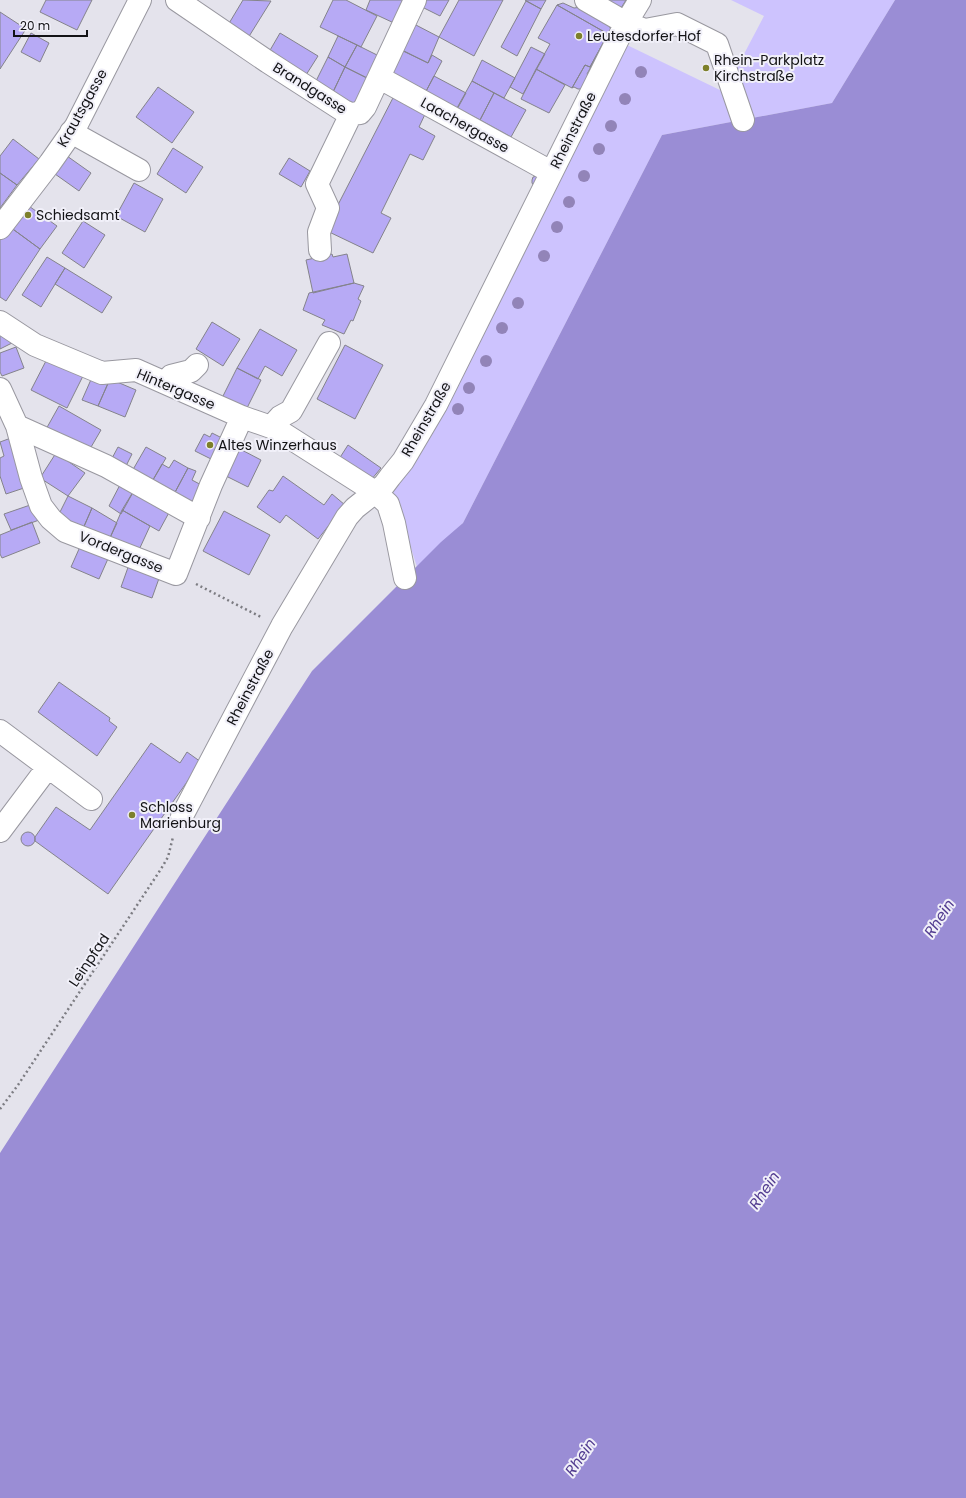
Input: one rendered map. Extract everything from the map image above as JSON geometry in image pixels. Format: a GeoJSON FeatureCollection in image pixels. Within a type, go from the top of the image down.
{"type":"FeatureCollection","features":[{"type":"Feature","properties":{"kind":"street","name":"Krautsgasse"},"geometry":{"type":"LineString","coordinates":[[0,228],[50,163],[71,132],[140,0]]}},
{"type":"Feature","properties":{"kind":"street","name":"Brandgasse"},"geometry":{"type":"LineString","coordinates":[[177,0],[268,62],[351,114],[360,113],[365,107],[380,78],[415,0]]}},
{"type":"Feature","properties":{"kind":"street"},"geometry":{"type":"LineString","coordinates":[[586,0],[626,23],[645,30],[677,24],[717,44],[743,120]]}},
{"type":"Feature","properties":{"kind":"street","name":"Rheinstraße"},"geometry":{"type":"LineString","coordinates":[[182,816],[282,626],[347,517],[355,508],[384,485],[402,461],[436,405],[626,23],[640,0]]}},
{"type":"Feature","properties":{"kind":"street","name":"Laachergasse"},"geometry":{"type":"LineString","coordinates":[[380,78],[551,172]]}},
{"type":"Feature","properties":{"kind":"street"},"geometry":{"type":"LineString","coordinates":[[320,250],[320,232],[328,208],[317,184],[351,114]]}},
{"type":"Feature","properties":{"kind":"street"},"geometry":{"type":"LineString","coordinates":[[71,132],[139,170]]}},
{"type":"Feature","properties":{"kind":"street","name":"Hintergasse"},"geometry":{"type":"LineString","coordinates":[[0,322],[35,345],[102,373],[136,370],[242,417],[271,426],[375,492],[388,504],[394,523],[406,578]]}},
{"type":"Feature","properties":{"kind":"street"},"geometry":{"type":"LineString","coordinates":[[271,426],[280,417],[291,411],[329,343]]}},
{"type":"Feature","properties":{"kind":"street"},"geometry":{"type":"LineString","coordinates":[[166,382],[171,376],[191,371],[197,365]]}},
{"type":"Feature","properties":{"kind":"street","name":"Vordergasse"},"geometry":{"type":"LineString","coordinates":[[0,389],[17,426],[38,499],[41,506],[52,519],[66,531],[176,574]]}},
{"type":"Feature","properties":{"kind":"street"},"geometry":{"type":"LineString","coordinates":[[176,574],[211,486],[242,417]]}},
{"type":"Feature","properties":{"kind":"street"},"geometry":{"type":"LineString","coordinates":[[17,426],[106,466],[199,518]]}},
{"type":"Feature","properties":{"kind":"street"},"geometry":{"type":"LineString","coordinates":[[0,731],[91,800]]}},
{"type":"Feature","properties":{"kind":"street"},"geometry":{"type":"LineString","coordinates":[[0,831],[48,767]]}},
{"type":"Feature","properties":{"kind":"path","name":"Vordergasse"},"geometry":{"type":"LineString","coordinates":[[176,574],[282,626]]}},
{"type":"Feature","properties":{"kind":"path","name":"Leinpfad"},"geometry":{"type":"LineString","coordinates":[[0,1109],[18,1085],[161,869],[168,857],[175,832],[182,816]]}},
{"type":"Feature","properties":{"kind":"shaded area"},"geometry":{"type":"Polygon","coordinates":[[[731,0],[895,0],[832,103],[662,135],[463,523],[417,567],[393,491],[627,45],[724,92],[764,16],[731,0]]]}},
{"type":"Feature","properties":{"kind":"water","name":"Rhein"},"geometry":{"type":"Polygon","coordinates":[[[895,0],[966,0],[966,1498],[0,1498],[0,1153],[312,671],[441,542],[463,523],[662,135],[832,103],[895,0]]]}},
{"type":"Feature","properties":{"kind":"building"},"geometry":{"type":"Polygon","coordinates":[[[46,0],[92,0],[77,30],[40,12],[46,0]]]}},
{"type":"Feature","properties":{"kind":"building"},"geometry":{"type":"Polygon","coordinates":[[[243,0],[271,1],[248,38],[228,25],[243,0]]]}},
{"type":"Feature","properties":{"kind":"building"},"geometry":{"type":"Polygon","coordinates":[[[333,0],[346,0],[377,16],[361,47],[320,27],[333,0]]]}},
{"type":"Feature","properties":{"kind":"building"},"geometry":{"type":"Polygon","coordinates":[[[370,0],[405,0],[394,23],[366,10],[370,0]]]}},
{"type":"Feature","properties":{"kind":"building"},"geometry":{"type":"Polygon","coordinates":[[[423,0],[449,0],[440,16],[420,6],[423,0]]]}},
{"type":"Feature","properties":{"kind":"building"},"geometry":{"type":"Polygon","coordinates":[[[459,0],[503,0],[474,56],[439,37],[459,0]]]}},
{"type":"Feature","properties":{"kind":"building"},"geometry":{"type":"Polygon","coordinates":[[[525,0],[546,0],[541,9],[525,0]]]}},
{"type":"Feature","properties":{"kind":"building"},"geometry":{"type":"Polygon","coordinates":[[[606,0],[626,0],[621,8],[606,0]]]}},
{"type":"Feature","properties":{"kind":"building"},"geometry":{"type":"Polygon","coordinates":[[[526,1],[541,9],[517,56],[501,47],[526,1]]]}},
{"type":"Feature","properties":{"kind":"building"},"geometry":{"type":"Polygon","coordinates":[[[563,3],[574,8],[582,7],[607,20],[611,30],[587,74],[590,78],[583,89],[572,88],[585,65],[590,67],[608,34],[557,5],[563,3]]]}},
{"type":"Feature","properties":{"kind":"building"},"geometry":{"type":"Polygon","coordinates":[[[557,5],[608,34],[590,67],[585,65],[572,88],[536,69],[550,44],[538,38],[557,5]]]}},
{"type":"Feature","properties":{"kind":"building"},"geometry":{"type":"Polygon","coordinates":[[[0,12],[26,29],[0,69],[0,12]]]}},
{"type":"Feature","properties":{"kind":"building"},"geometry":{"type":"Polygon","coordinates":[[[414,24],[439,37],[428,63],[401,50],[414,24]]]}},
{"type":"Feature","properties":{"kind":"building"},"geometry":{"type":"Polygon","coordinates":[[[31,33],[49,43],[40,62],[21,52],[31,33]]]}},
{"type":"Feature","properties":{"kind":"building"},"geometry":{"type":"Polygon","coordinates":[[[280,33],[318,56],[306,75],[269,52],[280,33]]]}},
{"type":"Feature","properties":{"kind":"building"},"geometry":{"type":"Polygon","coordinates":[[[338,36],[357,45],[345,67],[328,57],[338,36]]]}},
{"type":"Feature","properties":{"kind":"building"},"geometry":{"type":"Polygon","coordinates":[[[357,45],[379,56],[367,78],[345,67],[357,45]]]}},
{"type":"Feature","properties":{"kind":"building"},"geometry":{"type":"Polygon","coordinates":[[[531,47],[545,54],[523,94],[510,87],[531,47]]]}},
{"type":"Feature","properties":{"kind":"building"},"geometry":{"type":"Polygon","coordinates":[[[402,50],[428,63],[432,55],[442,61],[423,97],[397,83],[392,70],[402,50]]]}},
{"type":"Feature","properties":{"kind":"building"},"geometry":{"type":"Polygon","coordinates":[[[328,57],[345,67],[333,92],[316,81],[328,57]]]}},
{"type":"Feature","properties":{"kind":"building"},"geometry":{"type":"Polygon","coordinates":[[[482,60],[515,78],[504,98],[472,81],[482,60]]]}},
{"type":"Feature","properties":{"kind":"building"},"geometry":{"type":"Polygon","coordinates":[[[345,67],[367,78],[356,105],[333,92],[345,67]]]}},
{"type":"Feature","properties":{"kind":"building"},"geometry":{"type":"Polygon","coordinates":[[[536,69],[565,85],[549,113],[521,99],[536,69]]]}},
{"type":"Feature","properties":{"kind":"building"},"geometry":{"type":"Polygon","coordinates":[[[434,76],[466,93],[455,113],[423,97],[434,76]]]}},
{"type":"Feature","properties":{"kind":"building"},"geometry":{"type":"Polygon","coordinates":[[[472,81],[494,93],[480,120],[457,108],[472,81]]]}},
{"type":"Feature","properties":{"kind":"building"},"geometry":{"type":"Polygon","coordinates":[[[158,87],[194,112],[172,143],[136,117],[158,87]]]}},
{"type":"Feature","properties":{"kind":"building"},"geometry":{"type":"Polygon","coordinates":[[[396,92],[428,108],[419,127],[435,136],[423,160],[410,154],[381,213],[391,218],[373,253],[325,230],[396,92]]]}},
{"type":"Feature","properties":{"kind":"building"},"geometry":{"type":"Polygon","coordinates":[[[494,93],[526,110],[511,137],[480,120],[494,93]]]}},
{"type":"Feature","properties":{"kind":"building"},"geometry":{"type":"Polygon","coordinates":[[[13,139],[39,159],[17,185],[0,173],[0,156],[13,139]]]}},
{"type":"Feature","properties":{"kind":"building"},"geometry":{"type":"Polygon","coordinates":[[[173,148],[203,167],[186,193],[157,174],[173,148]]]}},
{"type":"Feature","properties":{"kind":"building"},"geometry":{"type":"Polygon","coordinates":[[[67,156],[91,173],[79,191],[55,174],[67,156]]]}},
{"type":"Feature","properties":{"kind":"building"},"geometry":{"type":"Polygon","coordinates":[[[289,158],[310,171],[301,187],[279,174],[289,158]]]}},
{"type":"Feature","properties":{"kind":"building"},"geometry":{"type":"Polygon","coordinates":[[[0,173],[17,185],[0,208],[0,173]]]}},
{"type":"Feature","properties":{"kind":"building"},"geometry":{"type":"Polygon","coordinates":[[[537,176],[542,181],[534,186],[532,180],[533,177],[537,176]]]}},
{"type":"Feature","properties":{"kind":"building"},"geometry":{"type":"Polygon","coordinates":[[[134,183],[163,199],[145,232],[116,216],[134,183]]]}},
{"type":"Feature","properties":{"kind":"building"},"geometry":{"type":"Polygon","coordinates":[[[26,204],[57,226],[40,249],[10,227],[26,204]]]}},
{"type":"Feature","properties":{"kind":"building"},"geometry":{"type":"Polygon","coordinates":[[[83,221],[105,235],[84,268],[62,253],[83,221]]]}},
{"type":"Feature","properties":{"kind":"building"},"geometry":{"type":"Polygon","coordinates":[[[10,227],[40,249],[6,301],[0,297],[0,240],[10,227]]]}},
{"type":"Feature","properties":{"kind":"building"},"geometry":{"type":"Polygon","coordinates":[[[332,254],[333,257],[347,254],[354,283],[313,293],[306,260],[332,254]]]}},
{"type":"Feature","properties":{"kind":"building"},"geometry":{"type":"Polygon","coordinates":[[[47,257],[65,268],[41,307],[22,295],[47,257]]]}},
{"type":"Feature","properties":{"kind":"building"},"geometry":{"type":"Polygon","coordinates":[[[65,268],[112,297],[102,313],[55,284],[65,268]]]}},
{"type":"Feature","properties":{"kind":"building"},"geometry":{"type":"Polygon","coordinates":[[[354,283],[364,286],[358,299],[361,301],[353,321],[351,320],[344,334],[322,325],[325,320],[303,310],[309,293],[354,283]]]}},
{"type":"Feature","properties":{"kind":"building"},"geometry":{"type":"Polygon","coordinates":[[[212,322],[240,339],[223,366],[196,349],[212,322]]]}},
{"type":"Feature","properties":{"kind":"building"},"geometry":{"type":"Polygon","coordinates":[[[0,325],[20,339],[0,349],[0,325]]]}},
{"type":"Feature","properties":{"kind":"building"},"geometry":{"type":"Polygon","coordinates":[[[260,329],[297,350],[282,376],[265,366],[258,379],[237,368],[260,329]]]}},
{"type":"Feature","properties":{"kind":"building"},"geometry":{"type":"Polygon","coordinates":[[[345,345],[383,365],[355,419],[317,399],[345,345]]]}},
{"type":"Feature","properties":{"kind":"building"},"geometry":{"type":"Polygon","coordinates":[[[16,347],[24,368],[2,376],[0,372],[0,353],[16,347]]]}},
{"type":"Feature","properties":{"kind":"building"},"geometry":{"type":"Polygon","coordinates":[[[48,357],[83,376],[67,408],[31,390],[48,357]]]}},
{"type":"Feature","properties":{"kind":"building"},"geometry":{"type":"Polygon","coordinates":[[[237,368],[261,380],[245,412],[220,402],[237,368]]]}},
{"type":"Feature","properties":{"kind":"building"},"geometry":{"type":"Polygon","coordinates":[[[93,375],[109,381],[98,406],[82,400],[93,375]]]}},
{"type":"Feature","properties":{"kind":"building"},"geometry":{"type":"Polygon","coordinates":[[[110,379],[136,390],[125,417],[98,406],[110,379]]]}},
{"type":"Feature","properties":{"kind":"building"},"geometry":{"type":"Polygon","coordinates":[[[59,406],[101,430],[87,454],[45,431],[59,406]]]}},
{"type":"Feature","properties":{"kind":"building","name":"Altes Winzerhaus"},"geometry":{"type":"Polygon","coordinates":[[[212,433],[226,440],[215,461],[195,451],[204,434],[210,437],[212,433]]]}},
{"type":"Feature","properties":{"kind":"building"},"geometry":{"type":"Polygon","coordinates":[[[11,438],[27,487],[6,494],[0,476],[0,458],[4,456],[0,442],[11,438]]]}},
{"type":"Feature","properties":{"kind":"building"},"geometry":{"type":"Polygon","coordinates":[[[348,445],[381,468],[371,480],[339,459],[348,445]]]}},
{"type":"Feature","properties":{"kind":"building"},"geometry":{"type":"Polygon","coordinates":[[[118,447],[132,454],[124,470],[110,462],[118,447]]]}},
{"type":"Feature","properties":{"kind":"building"},"geometry":{"type":"Polygon","coordinates":[[[146,447],[166,458],[150,485],[131,473],[146,447]]]}},
{"type":"Feature","properties":{"kind":"building"},"geometry":{"type":"Polygon","coordinates":[[[236,447],[261,460],[248,487],[222,474],[236,447]]]}},
{"type":"Feature","properties":{"kind":"building"},"geometry":{"type":"Polygon","coordinates":[[[56,453],[85,473],[68,496],[40,478],[56,453]]]}},
{"type":"Feature","properties":{"kind":"building"},"geometry":{"type":"Polygon","coordinates":[[[174,460],[188,468],[173,496],[150,485],[162,464],[169,468],[174,460]]]}},
{"type":"Feature","properties":{"kind":"building"},"geometry":{"type":"Polygon","coordinates":[[[188,468],[196,471],[192,480],[207,488],[196,509],[173,496],[188,468]]]}},
{"type":"Feature","properties":{"kind":"building"},"geometry":{"type":"Polygon","coordinates":[[[283,476],[324,505],[332,494],[345,505],[318,539],[286,515],[280,523],[257,507],[269,490],[273,491],[283,476]]]}},
{"type":"Feature","properties":{"kind":"building"},"geometry":{"type":"Polygon","coordinates":[[[123,479],[136,487],[121,514],[109,506],[123,479]]]}},
{"type":"Feature","properties":{"kind":"building"},"geometry":{"type":"Polygon","coordinates":[[[136,487],[172,507],[159,531],[122,510],[136,487]]]}},
{"type":"Feature","properties":{"kind":"building"},"geometry":{"type":"Polygon","coordinates":[[[68,496],[92,508],[82,531],[57,518],[68,496]]]}},
{"type":"Feature","properties":{"kind":"building"},"geometry":{"type":"Polygon","coordinates":[[[36,503],[42,519],[11,530],[4,514],[36,503]]]}},
{"type":"Feature","properties":{"kind":"building"},"geometry":{"type":"Polygon","coordinates":[[[92,508],[117,523],[109,540],[82,531],[92,508]]]}},
{"type":"Feature","properties":{"kind":"building"},"geometry":{"type":"Polygon","coordinates":[[[122,510],[150,526],[138,552],[109,540],[122,510]]]}},
{"type":"Feature","properties":{"kind":"building"},"geometry":{"type":"Polygon","coordinates":[[[224,511],[270,535],[249,575],[203,551],[224,511]]]}},
{"type":"Feature","properties":{"kind":"building"},"geometry":{"type":"Polygon","coordinates":[[[32,522],[40,543],[2,558],[0,554],[0,535],[32,522]]]}},
{"type":"Feature","properties":{"kind":"building"},"geometry":{"type":"Polygon","coordinates":[[[83,540],[111,552],[99,579],[71,567],[83,540]]]}},
{"type":"Feature","properties":{"kind":"building"},"geometry":{"type":"Polygon","coordinates":[[[131,559],[162,570],[152,598],[121,587],[131,559]]]}},
{"type":"Feature","properties":{"kind":"building"},"geometry":{"type":"Polygon","coordinates":[[[59,682],[110,718],[109,721],[117,727],[97,756],[38,712],[59,682]]]}},
{"type":"Feature","properties":{"kind":"building","name":"Schloss Marienburg"},"geometry":{"type":"Polygon","coordinates":[[[151,743],[180,763],[187,752],[201,762],[108,894],[35,841],[35,837],[56,807],[90,830],[151,743]]]}},
{"type":"Feature","properties":{"kind":"building"},"geometry":{"type":"Polygon","coordinates":[[[28,832],[33,834],[35,839],[33,844],[28,846],[23,844],[21,839],[23,834],[28,832]]]}},
{"type":"Feature","properties":{"kind":"place","name":"Leutesdorfer Hof"},"geometry":{"type":"Point","coordinates":[579,36]}},
{"type":"Feature","properties":{"kind":"place","name":"Rhein-Parkplatz Kirchstraße"},"geometry":{"type":"Point","coordinates":[706,68]}},
{"type":"Feature","properties":{"kind":"place","name":"Schiedsamt"},"geometry":{"type":"Point","coordinates":[28,215]}},
{"type":"Feature","properties":{"kind":"place","name":"Altes Winzerhaus"},"geometry":{"type":"Point","coordinates":[210,445]}},
{"type":"Feature","properties":{"kind":"place","name":"Schloss Marienburg"},"geometry":{"type":"Point","coordinates":[132,815]}}]}
